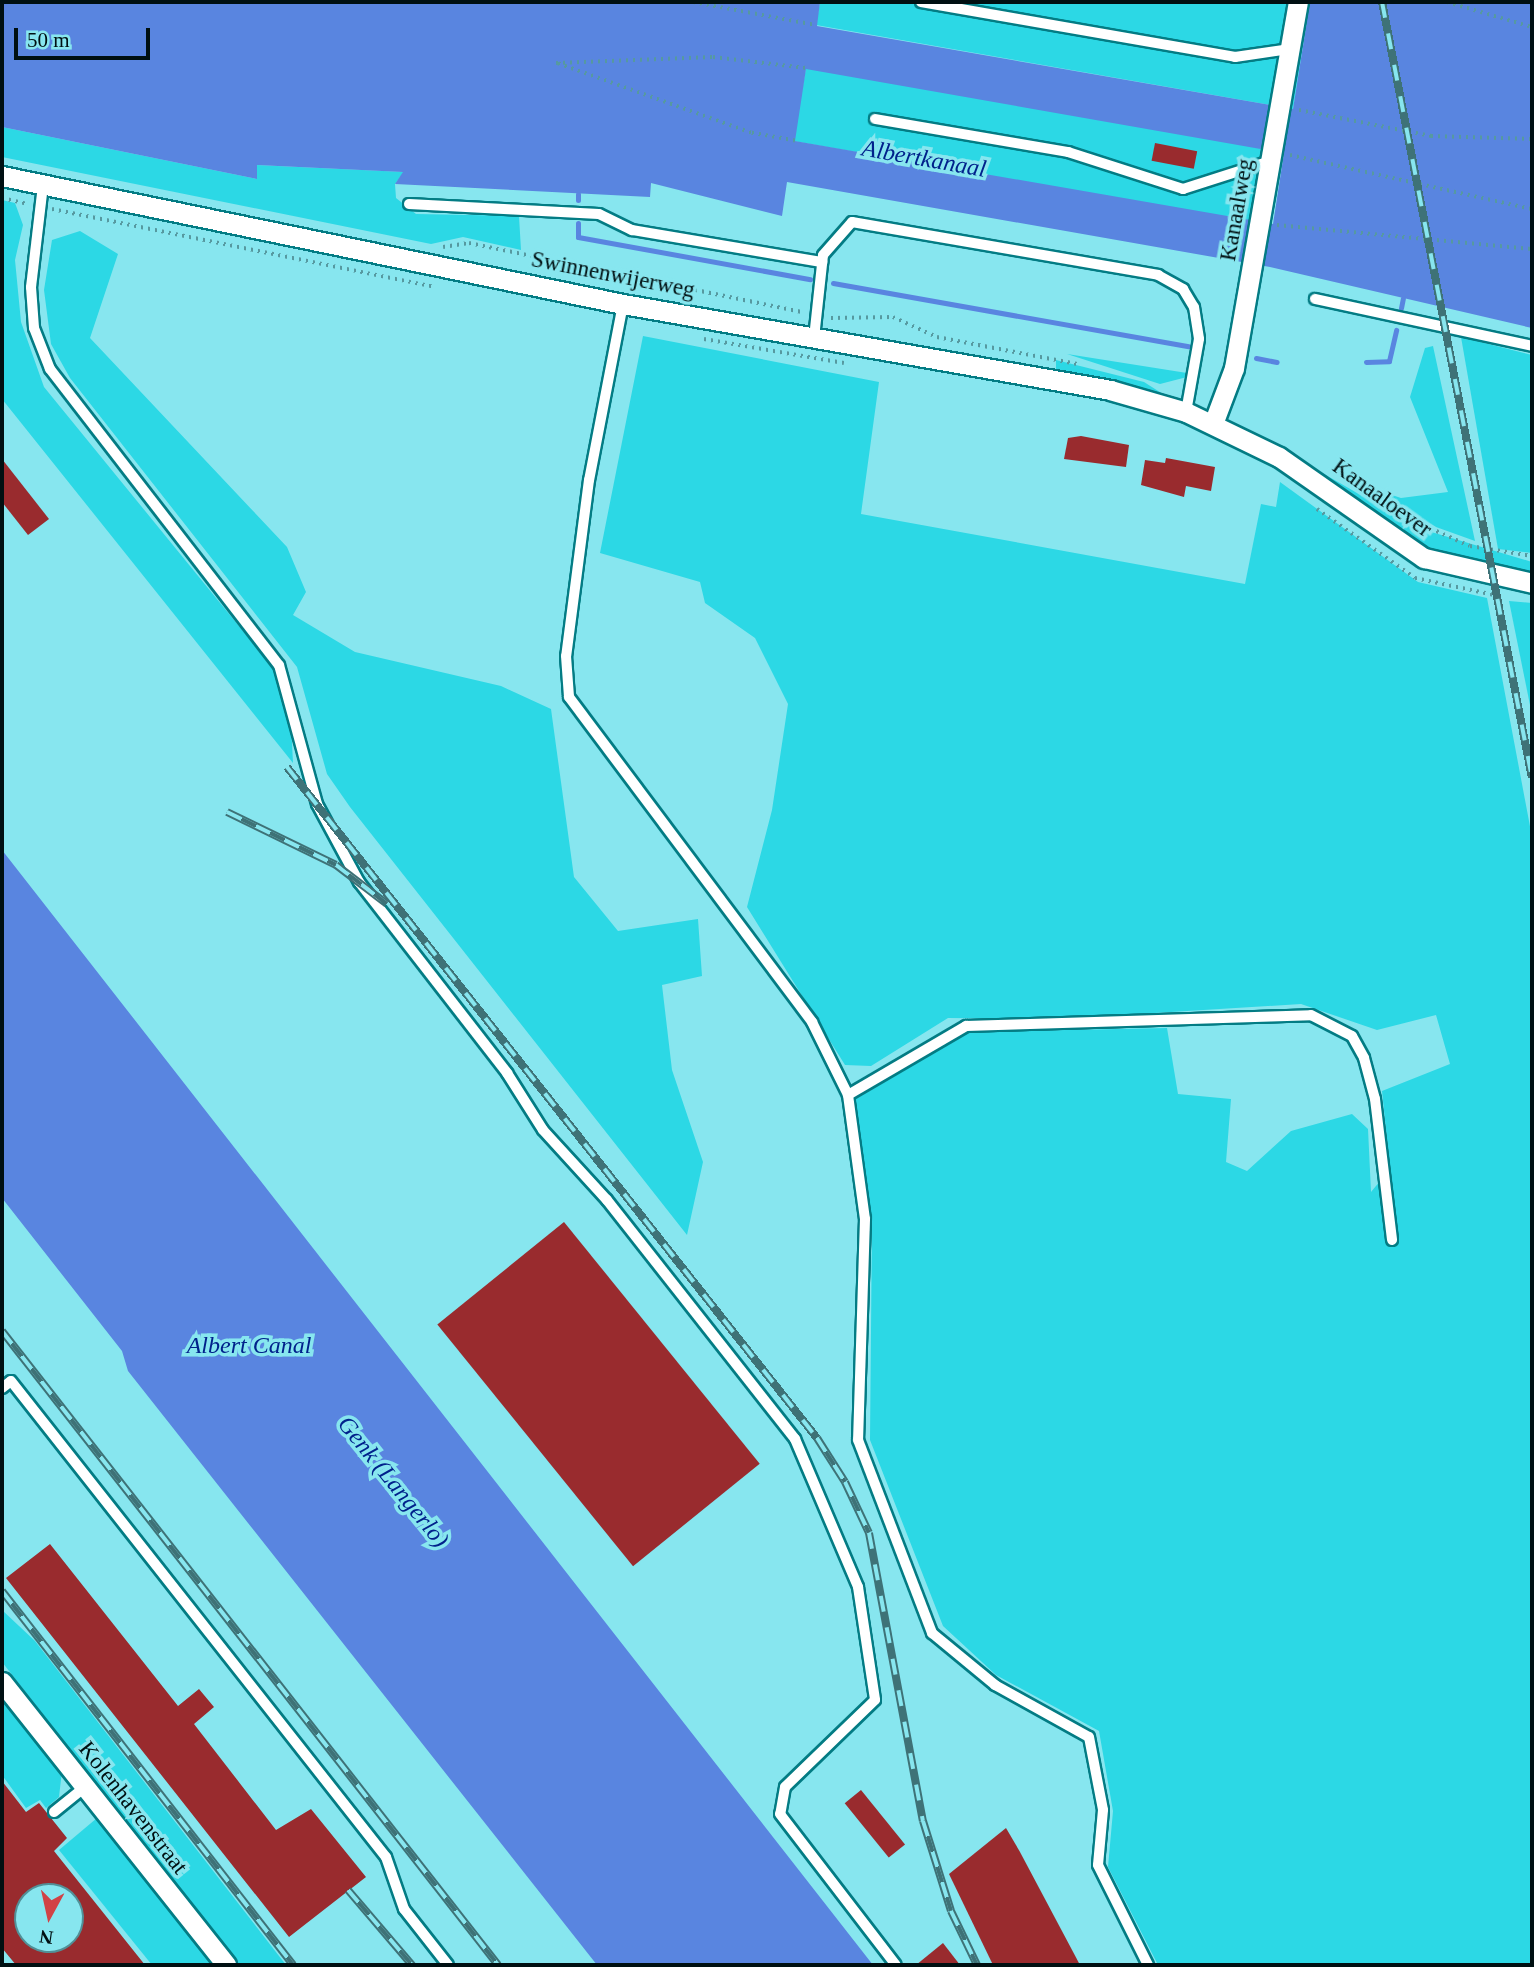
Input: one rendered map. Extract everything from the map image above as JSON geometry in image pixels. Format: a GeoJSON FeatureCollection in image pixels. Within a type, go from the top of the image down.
{"type":"FeatureCollection","features":[{"type":"Feature","properties":{"kind":"street","name":"Kanaalweg"},"geometry":{"type":"LineString","coordinates":[[1213,424],[1234,368],[1277,157],[1298,2]]}},
{"type":"Feature","properties":{"kind":"street","name":"Swinnenwijerweg"},"geometry":{"type":"LineString","coordinates":[[2,176],[623,304],[1110,390],[1186,412],[1213,424]]}},
{"type":"Feature","properties":{"kind":"street","name":"Kanaaloever"},"geometry":{"type":"LineString","coordinates":[[1213,424],[1310,476],[1376,530],[1424,558],[1532,583]]}},
{"type":"Feature","properties":{"kind":"street","name":"Kolenhavenstraat"},"geometry":{"type":"LineString","coordinates":[[2,1682],[226,1965]]}},
{"type":"Feature","properties":{"kind":"lane"},"geometry":{"type":"LineString","coordinates":[[921,2],[1234,57],[1290,49]]}},
{"type":"Feature","properties":{"kind":"lane"},"geometry":{"type":"LineString","coordinates":[[875,118],[1068,152],[1184,189],[1277,157]]}},
{"type":"Feature","properties":{"kind":"lane"},"geometry":{"type":"LineString","coordinates":[[43,185],[31,287],[34,328],[50,369],[279,665],[317,804],[359,882],[544,1130],[607,1200],[795,1439],[858,1587],[875,1700],[861,1720],[785,1787],[780,1814],[896,1965]]}},
{"type":"Feature","properties":{"kind":"lane"},"geometry":{"type":"LineString","coordinates":[[409,204],[599,214],[632,230],[822,262]]}},
{"type":"Feature","properties":{"kind":"lane"},"geometry":{"type":"LineString","coordinates":[[814,338],[822,262],[834,237],[852,222],[1158,275],[1183,289],[1194,307],[1199,339],[1186,412]]}},
{"type":"Feature","properties":{"kind":"lane"},"geometry":{"type":"LineString","coordinates":[[1315,299],[1532,346]]}},
{"type":"Feature","properties":{"kind":"lane"},"geometry":{"type":"LineString","coordinates":[[623,304],[589,480],[566,656],[569,697],[812,1022],[848,1095],[866,1219],[858,1440],[932,1633],[995,1685],[1089,1737],[1103,1810],[1098,1865],[1148,1965]]}},
{"type":"Feature","properties":{"kind":"lane"},"geometry":{"type":"LineString","coordinates":[[848,1095],[966,1026],[1311,1015],[1352,1035],[1364,1058],[1376,1099],[1392,1240]]}},
{"type":"Feature","properties":{"kind":"lane"},"geometry":{"type":"LineString","coordinates":[[2,1388],[11,1381],[386,1857],[404,1909],[448,1965]]}},
{"type":"Feature","properties":{"kind":"lane"},"geometry":{"type":"LineString","coordinates":[[54,1812],[85,1787]]}},
{"type":"Feature","properties":{"kind":"path"},"geometry":{"type":"LineString","coordinates":[[693,2],[816,25]]}},
{"type":"Feature","properties":{"kind":"path"},"geometry":{"type":"LineString","coordinates":[[1447,2],[1532,27]]}},
{"type":"Feature","properties":{"kind":"path"},"geometry":{"type":"LineString","coordinates":[[794,141],[751,133],[556,63],[713,57],[806,68]]}},
{"type":"Feature","properties":{"kind":"path"},"geometry":{"type":"LineString","coordinates":[[1293,109],[1431,136],[1532,139]]}},
{"type":"Feature","properties":{"kind":"path"},"geometry":{"type":"LineString","coordinates":[[1277,157],[1532,209]]}},
{"type":"Feature","properties":{"kind":"path"},"geometry":{"type":"LineString","coordinates":[[1273,224],[1532,249]]}},
{"type":"Feature","properties":{"kind":"path"},"geometry":{"type":"LineString","coordinates":[[435,248],[469,243],[851,321],[893,317],[937,337],[1065,359]]}},
{"type":"Feature","properties":{"kind":"path"},"geometry":{"type":"LineString","coordinates":[[1389,510],[1470,546],[1532,556]]}},
{"type":"Feature","properties":{"kind":"shaded area"},"geometry":{"type":"Polygon","coordinates":[[[820,2],[1310,2],[1293,109],[816,25],[820,2]]]}},
{"type":"Feature","properties":{"kind":"shaded area"},"geometry":{"type":"Polygon","coordinates":[[[806,68],[1284,152],[1271,225],[793,141],[806,68]]]}},
{"type":"Feature","properties":{"kind":"shaded area"},"geometry":{"type":"Polygon","coordinates":[[[2,127],[257,179],[256,165],[404,172],[395,184],[396,198],[416,214],[519,216],[521,250],[463,237],[431,244],[2,157],[2,127]]]}},
{"type":"Feature","properties":{"kind":"shaded area"},"geometry":{"type":"Polygon","coordinates":[[[2,200],[15,203],[23,225],[15,260],[21,322],[44,387],[274,669],[291,723],[293,763],[2,399],[2,200]]]}},
{"type":"Feature","properties":{"kind":"shaded area"},"geometry":{"type":"Polygon","coordinates":[[[80,231],[118,254],[90,338],[287,547],[306,592],[293,615],[355,652],[501,686],[551,709],[574,877],[618,931],[698,919],[702,976],[662,985],[672,1070],[703,1162],[687,1235],[350,807],[327,774],[297,667],[70,378],[51,344],[44,290],[52,240],[80,231]]]}},
{"type":"Feature","properties":{"kind":"shaded area"},"geometry":{"type":"Polygon","coordinates":[[[643,336],[879,382],[861,514],[1245,584],[1261,504],[1276,507],[1280,482],[1418,582],[1487,598],[1532,837],[1532,1965],[1158,1965],[1108,1867],[1113,1811],[1099,1731],[996,1675],[943,1626],[870,1440],[872,1221],[854,1098],[969,1032],[1167,1028],[1178,1094],[1231,1099],[1226,1162],[1247,1171],[1291,1131],[1352,1114],[1368,1129],[1371,1192],[1390,1169],[1382,1091],[1450,1064],[1436,1015],[1377,1030],[1301,1004],[1058,1019],[948,1018],[871,1066],[845,1065],[747,907],[772,810],[788,704],[755,638],[705,603],[700,582],[600,553],[643,336]]]}},
{"type":"Feature","properties":{"kind":"shaded area"},"geometry":{"type":"Polygon","coordinates":[[[1461,337],[1532,355],[1532,553],[1498,549],[1461,337]]]}},
{"type":"Feature","properties":{"kind":"shaded area"},"geometry":{"type":"Polygon","coordinates":[[[1433,346],[1475,541],[1436,527],[1359,484],[1401,498],[1448,492],[1410,397],[1425,348],[1433,346]]]}},
{"type":"Feature","properties":{"kind":"shaded area"},"geometry":{"type":"Polygon","coordinates":[[[1067,354],[1187,373],[1187,377],[1160,384],[1067,354]]]}},
{"type":"Feature","properties":{"kind":"shaded area"},"geometry":{"type":"Polygon","coordinates":[[[1056,360],[1144,382],[1166,396],[1056,369],[1056,360]]]}},
{"type":"Feature","properties":{"kind":"shaded area"},"geometry":{"type":"Polygon","coordinates":[[[1298,459],[1418,528],[1532,562],[1532,572],[1431,549],[1396,532],[1298,459]]]}},
{"type":"Feature","properties":{"kind":"shaded area"},"geometry":{"type":"Polygon","coordinates":[[[1509,601],[1532,603],[1532,715],[1509,601]]]}},
{"type":"Feature","properties":{"kind":"shaded area"},"geometry":{"type":"Polygon","coordinates":[[[2,1610],[35,1641],[286,1965],[239,1965],[2,1662],[2,1610]]]}},
{"type":"Feature","properties":{"kind":"shaded area"},"geometry":{"type":"Polygon","coordinates":[[[2,1695],[62,1771],[59,1797],[46,1808],[40,1800],[26,1808],[2,1775],[2,1695]]]}},
{"type":"Feature","properties":{"kind":"shaded area"},"geometry":{"type":"Polygon","coordinates":[[[97,1818],[213,1965],[152,1965],[59,1850],[97,1818]]]}},
{"type":"Feature","properties":{"kind":"water"},"geometry":{"type":"Polygon","coordinates":[[[2,2],[820,2],[817,26],[1293,109],[1310,2],[1532,2],[1532,328],[1270,267],[787,182],[782,216],[651,183],[650,197],[395,184],[403,172],[257,165],[257,179],[2,127],[2,2]],[[806,69],[795,141],[1273,224],[1284,153],[806,69]]]}},
{"type":"Feature","properties":{"kind":"water","name":"Albert Canal"},"geometry":{"type":"Polygon","coordinates":[[[2,850],[873,1965],[597,1965],[128,1371],[122,1351],[2,1198],[2,850]]]}},
{"type":"Feature","properties":{"kind":"building"},"geometry":{"type":"Polygon","coordinates":[[[1155,143],[1197,151],[1194,169],[1152,161],[1155,143]]]}},
{"type":"Feature","properties":{"kind":"building"},"geometry":{"type":"Polygon","coordinates":[[[1081,436],[1129,445],[1126,467],[1064,459],[1068,438],[1081,436]]]}},
{"type":"Feature","properties":{"kind":"building"},"geometry":{"type":"Polygon","coordinates":[[[1166,458],[1215,467],[1211,491],[1186,486],[1184,497],[1141,485],[1145,460],[1165,463],[1166,458]]]}},
{"type":"Feature","properties":{"kind":"building"},"geometry":{"type":"Polygon","coordinates":[[[2,459],[49,519],[28,535],[2,502],[2,459]]]}},
{"type":"Feature","properties":{"kind":"building"},"geometry":{"type":"Polygon","coordinates":[[[564,1222],[760,1464],[633,1566],[437,1325],[564,1222]]]}},
{"type":"Feature","properties":{"kind":"building"},"geometry":{"type":"Polygon","coordinates":[[[50,1544],[178,1706],[199,1689],[214,1707],[194,1724],[276,1830],[311,1809],[366,1877],[289,1937],[6,1578],[50,1544]]]}},
{"type":"Feature","properties":{"kind":"building"},"geometry":{"type":"Polygon","coordinates":[[[2,1781],[26,1812],[39,1803],[67,1838],[54,1851],[80,1883],[14,1883],[14,1953],[84,1953],[84,1889],[145,1965],[16,1965],[2,1948],[2,1781]]]}},
{"type":"Feature","properties":{"kind":"building"},"geometry":{"type":"Polygon","coordinates":[[[861,1790],[905,1844],[889,1858],[845,1803],[861,1790]]]}},
{"type":"Feature","properties":{"kind":"building"},"geometry":{"type":"Polygon","coordinates":[[[1006,1828],[1080,1965],[993,1965],[949,1874],[1006,1828]]]}},
{"type":"Feature","properties":{"kind":"building"},"geometry":{"type":"Polygon","coordinates":[[[943,1943],[960,1965],[916,1965],[943,1943]]]}},
{"type":"Feature","properties":{"kind":"waterway"},"geometry":{"type":"LineString","coordinates":[[578,194],[578,200]]}},
{"type":"Feature","properties":{"kind":"waterway"},"geometry":{"type":"LineString","coordinates":[[578,223],[578,237],[810,279]]}},
{"type":"Feature","properties":{"kind":"waterway"},"geometry":{"type":"LineString","coordinates":[[833,283],[1188,346]]}},
{"type":"Feature","properties":{"kind":"waterway"},"geometry":{"type":"LineString","coordinates":[[1401,308],[1403,298]]}},
{"type":"Feature","properties":{"kind":"waterway"},"geometry":{"type":"LineString","coordinates":[[1366,362],[1389,361],[1396,330]]}},
{"type":"Feature","properties":{"kind":"waterway"},"geometry":{"type":"LineString","coordinates":[[1256,358],[1277,362]]}},
{"type":"Feature","properties":{"kind":"railway"},"geometry":{"type":"LineString","coordinates":[[1382,2],[1532,778]]}},
{"type":"Feature","properties":{"kind":"railway"},"geometry":{"type":"LineString","coordinates":[[287,767],[817,1438],[845,1482],[869,1533],[923,1821],[951,1911],[977,1965]]}},
{"type":"Feature","properties":{"kind":"railway"},"geometry":{"type":"LineString","coordinates":[[227,812],[336,865],[387,904]]}},
{"type":"Feature","properties":{"kind":"railway"},"geometry":{"type":"LineString","coordinates":[[2,1331],[498,1965]]}},
{"type":"Feature","properties":{"kind":"railway"},"geometry":{"type":"LineString","coordinates":[[2,1591],[293,1965]]}},
{"type":"Feature","properties":{"kind":"railway"},"geometry":{"type":"LineString","coordinates":[[348,1890],[412,1965]]}},
{"type":"Feature","properties":{"kind":"water label","name":"Albertkanaal"},"geometry":{"type":"Point","coordinates":[924,159]}},
{"type":"Feature","properties":{"kind":"water label","name":"Genk (Langerlo)"},"geometry":{"type":"Point","coordinates":[393,1482]}}]}
